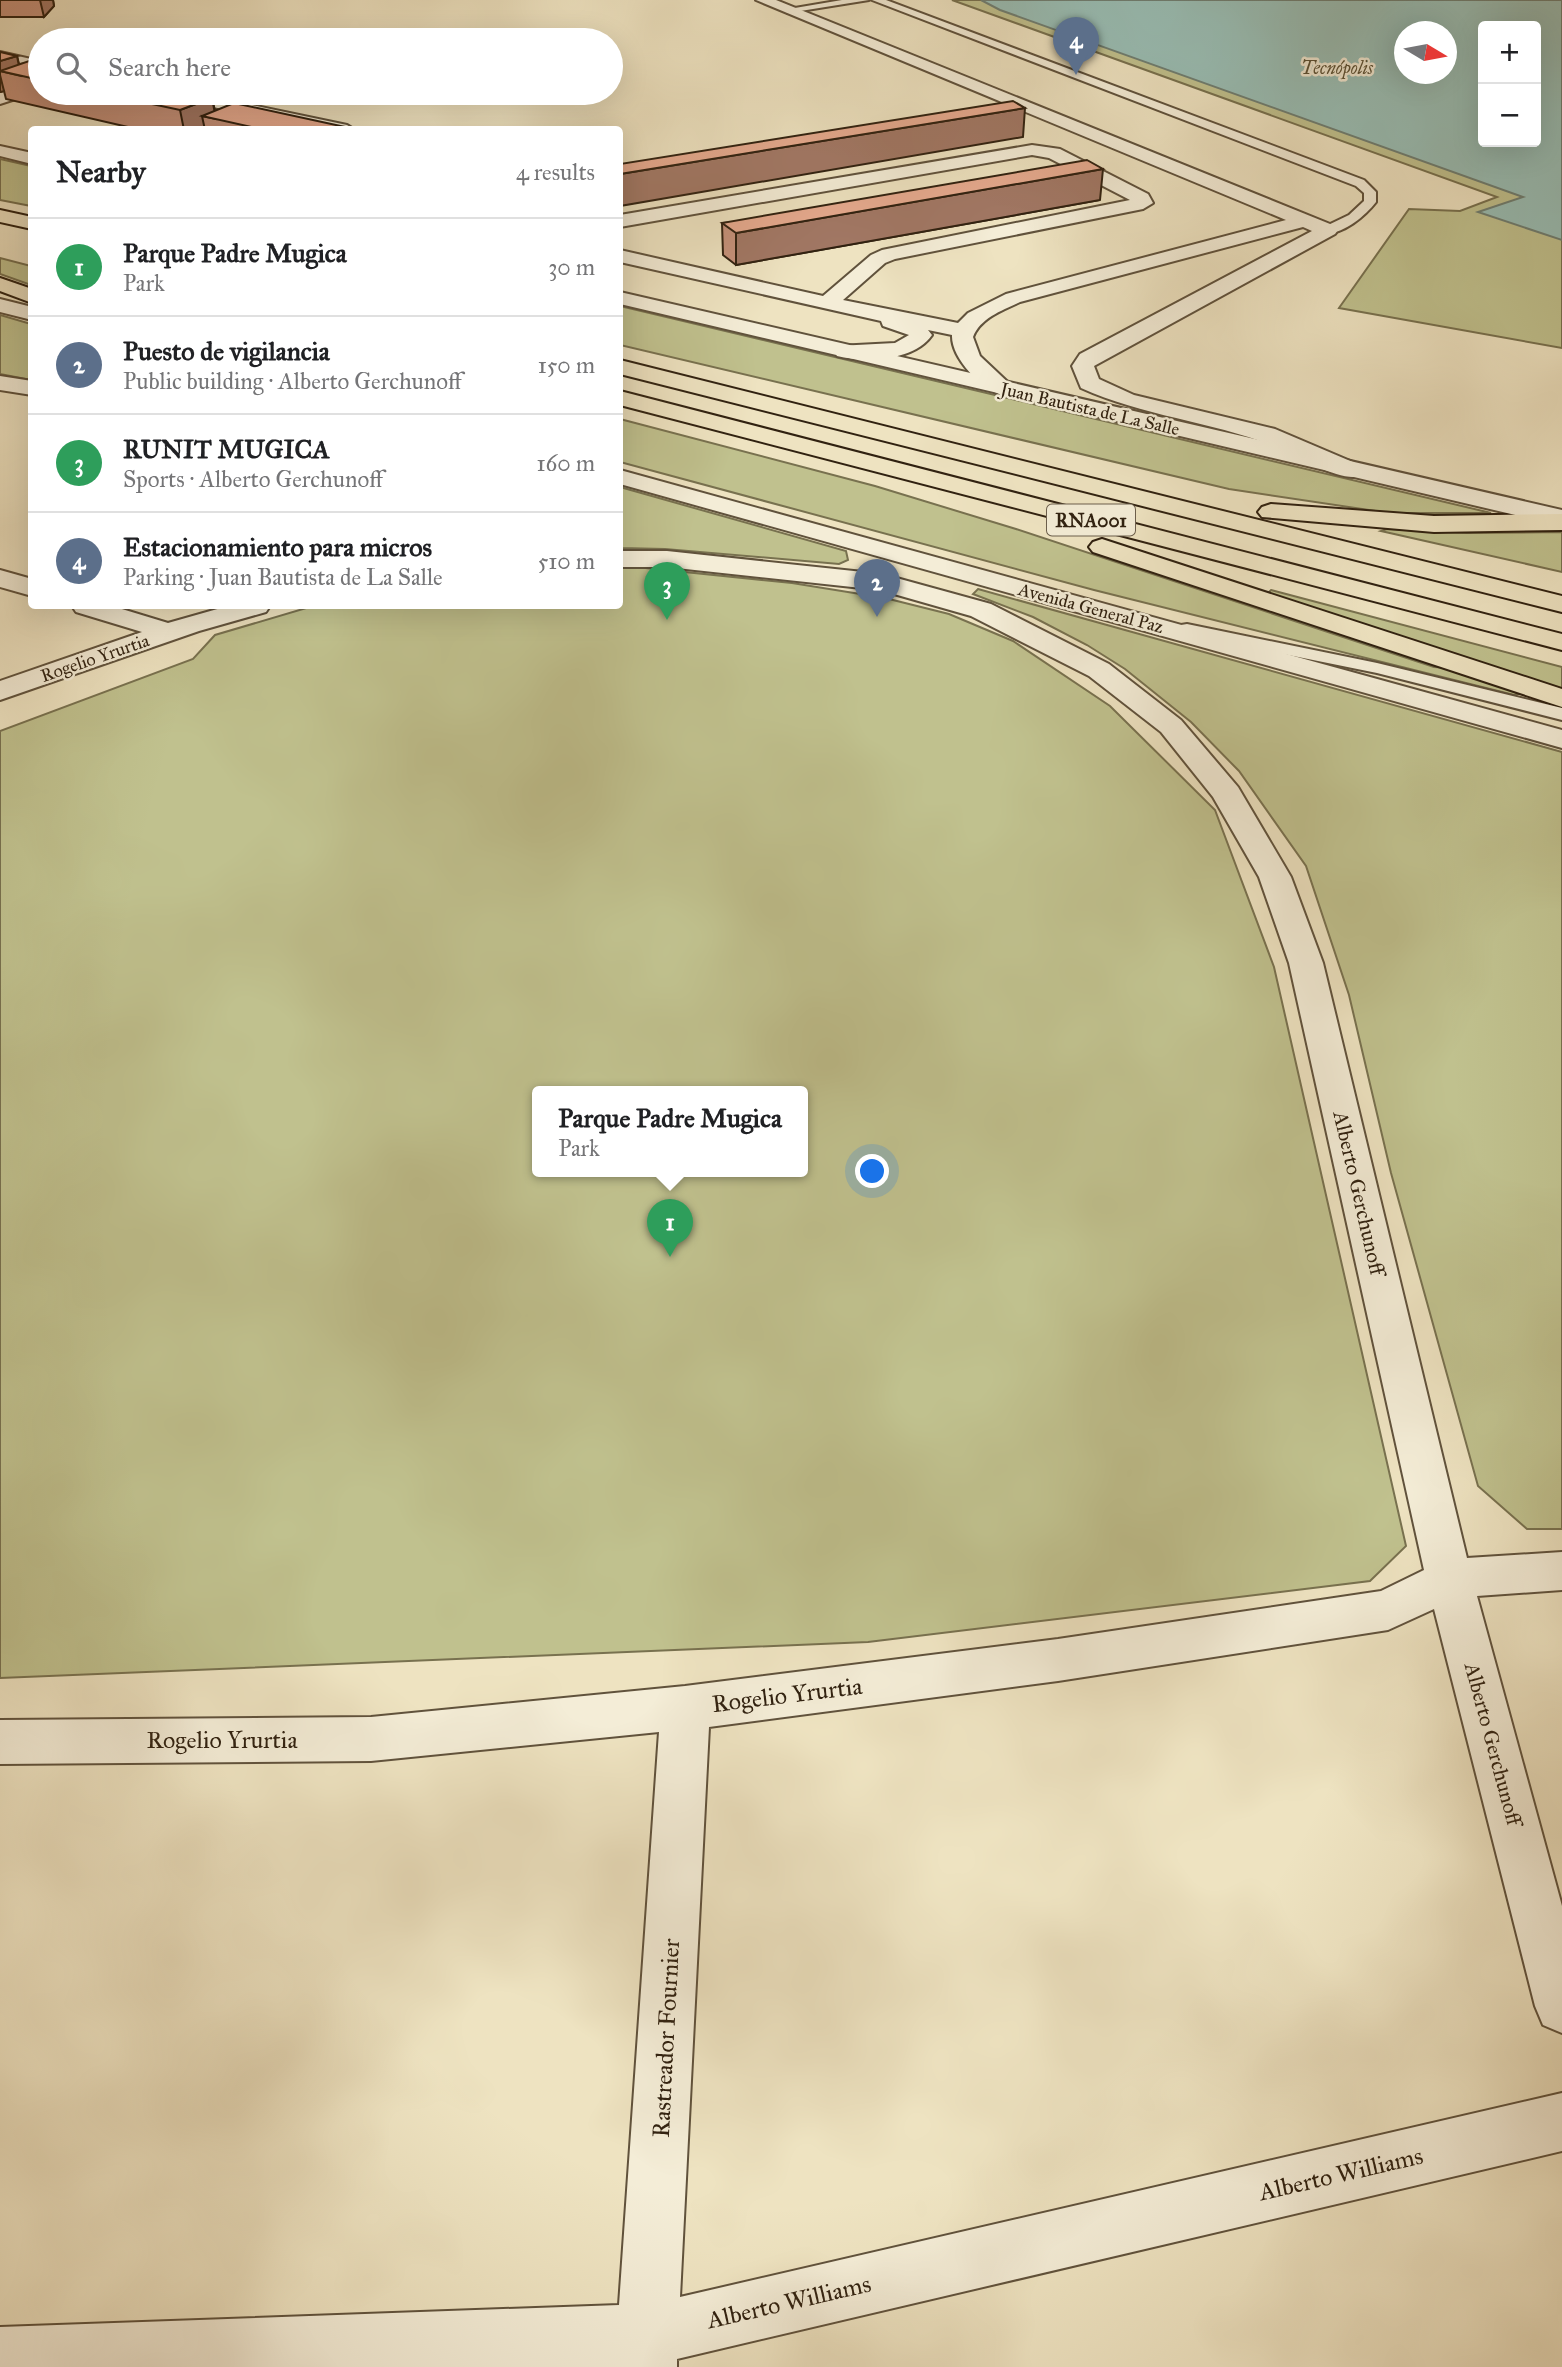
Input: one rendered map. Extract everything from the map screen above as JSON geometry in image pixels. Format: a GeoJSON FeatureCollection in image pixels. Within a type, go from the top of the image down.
{"type":"FeatureCollection","features":[{"type":"Feature","properties":{"kind":"highway"},"geometry":{"type":"LineString","coordinates":[[0,216],[28,222]]}},
{"type":"Feature","properties":{"kind":"highway"},"geometry":{"type":"LineString","coordinates":[[0,284],[28,295]]}},
{"type":"Feature","properties":{"kind":"highway","name":"RNA001"},"geometry":{"type":"LineString","coordinates":[[623,368],[1562,604]]}},
{"type":"Feature","properties":{"kind":"highway","name":"RNA001"},"geometry":{"type":"LineString","coordinates":[[623,399],[1562,642]]}},
{"type":"Feature","properties":{"kind":"highway"},"geometry":{"type":"LineString","coordinates":[[836,454],[1051,530],[1562,698]]}},
{"type":"Feature","properties":{"kind":"highway"},"geometry":{"type":"LineString","coordinates":[[1160,503],[1434,524],[1562,520]]}},
{"type":"Feature","properties":{"kind":"highway"},"geometry":{"type":"LineString","coordinates":[[1160,503],[1562,582]]}},
{"type":"Feature","properties":{"kind":"street"},"geometry":{"type":"LineString","coordinates":[[763,0],[1328,230]]}},
{"type":"Feature","properties":{"kind":"street"},"geometry":{"type":"LineString","coordinates":[[0,57],[28,63]]}},
{"type":"Feature","properties":{"kind":"street"},"geometry":{"type":"LineString","coordinates":[[0,99],[28,89]]}},
{"type":"Feature","properties":{"kind":"street"},"geometry":{"type":"LineString","coordinates":[[230,105],[329,126]]}},
{"type":"Feature","properties":{"kind":"street"},"geometry":{"type":"LineString","coordinates":[[239,125],[270,113]]}},
{"type":"Feature","properties":{"kind":"street"},"geometry":{"type":"LineString","coordinates":[[623,220],[1032,150],[1054,153],[1141,198],[1143,203],[889,254],[878,259],[828,302]]}},
{"type":"Feature","properties":{"kind":"street"},"geometry":{"type":"LineString","coordinates":[[0,151],[28,158]]}},
{"type":"Feature","properties":{"kind":"street"},"geometry":{"type":"LineString","coordinates":[[1003,388],[972,363],[962,344],[962,330],[969,319],[1013,298],[1303,221]]}},
{"type":"Feature","properties":{"kind":"street"},"geometry":{"type":"LineString","coordinates":[[1328,230],[1088,359],[1083,366],[1090,383],[1126,400],[1267,434],[1355,472]]}},
{"type":"Feature","properties":{"kind":"street"},"geometry":{"type":"LineString","coordinates":[[623,257],[863,311],[962,330]]}},
{"type":"Feature","properties":{"kind":"street","name":"Juan Bautista de La Salle"},"geometry":{"type":"LineString","coordinates":[[623,299],[1562,520]]}},
{"type":"Feature","properties":{"kind":"street"},"geometry":{"type":"LineString","coordinates":[[0,305],[28,313]]}},
{"type":"Feature","properties":{"kind":"street"},"geometry":{"type":"LineString","coordinates":[[845,351],[902,348],[916,342],[921,335],[916,330],[863,311]]}},
{"type":"Feature","properties":{"kind":"street"},"geometry":{"type":"LineString","coordinates":[[0,383],[28,387]]}},
{"type":"Feature","properties":{"kind":"street","name":"Avenida General Paz"},"geometry":{"type":"LineString","coordinates":[[623,478],[1562,739]]}},
{"type":"Feature","properties":{"kind":"street","name":"Alberto Gerchunoff"},"geometry":{"type":"LineString","coordinates":[[623,559],[667,559],[882,582],[981,610],[1099,670],[1171,726],[1227,794],[1275,877],[1306,963],[1449,1579],[1562,2006]]}},
{"type":"Feature","properties":{"kind":"street"},"geometry":{"type":"LineString","coordinates":[[882,582],[912,559]]}},
{"type":"Feature","properties":{"kind":"street"},"geometry":{"type":"LineString","coordinates":[[0,578],[28,587]]}},
{"type":"Feature","properties":{"kind":"street"},"geometry":{"type":"LineString","coordinates":[[106,609],[187,621],[242,609]]}},
{"type":"Feature","properties":{"kind":"street","name":"Rogelio Yrurtia"},"geometry":{"type":"LineString","coordinates":[[0,691],[187,621]]}},
{"type":"Feature","properties":{"kind":"street","name":"Rogelio Yrurtia"},"geometry":{"type":"LineString","coordinates":[[0,1742],[370,1739],[685,1708],[1058,1660],[1388,1610],[1449,1579],[1562,1571]]}},
{"type":"Feature","properties":{"kind":"street","name":"Rastreador Fournier"},"geometry":{"type":"LineString","coordinates":[[647,2351],[685,1708]]}},
{"type":"Feature","properties":{"kind":"street","name":"Alberto Williams"},"geometry":{"type":"LineString","coordinates":[[0,2358],[647,2351],[1562,2122]]}},
{"type":"Feature","properties":{"kind":"lane"},"geometry":{"type":"LineString","coordinates":[[788,10],[864,0]]}},
{"type":"Feature","properties":{"kind":"lane"},"geometry":{"type":"LineString","coordinates":[[877,0],[1360,183],[1370,192],[1370,202],[1353,218],[1328,230]]}},
{"type":"Feature","properties":{"kind":"lane"},"geometry":{"type":"LineString","coordinates":[[1101,611],[1377,668],[1562,714]]}},
{"type":"Feature","properties":{"kind":"green space","name":"Tecnópolis"},"geometry":{"type":"Polygon","coordinates":[[[952,0],[1562,0],[1562,348],[1339,308],[1409,209],[1460,211],[1497,197],[952,0]]]}},
{"type":"Feature","properties":{"kind":"green space"},"geometry":{"type":"Polygon","coordinates":[[[0,159],[28,165],[28,205],[0,200],[0,159]]]}},
{"type":"Feature","properties":{"kind":"green space"},"geometry":{"type":"Polygon","coordinates":[[[0,258],[28,265],[28,284],[0,274],[0,258]]]}},
{"type":"Feature","properties":{"kind":"green space"},"geometry":{"type":"Polygon","coordinates":[[[623,307],[1491,513],[1389,513],[1229,489],[623,346],[623,307]]]}},
{"type":"Feature","properties":{"kind":"green space"},"geometry":{"type":"Polygon","coordinates":[[[0,315],[28,323],[28,379],[0,374],[0,315]]]}},
{"type":"Feature","properties":{"kind":"green space"},"geometry":{"type":"Polygon","coordinates":[[[623,420],[875,486],[1522,693],[1514,695],[1094,590],[623,463],[623,420]]]}},
{"type":"Feature","properties":{"kind":"green space"},"geometry":{"type":"Polygon","coordinates":[[[623,488],[846,551],[848,560],[839,564],[665,549],[623,548],[623,488]]]}},
{"type":"Feature","properties":{"kind":"green space"},"geometry":{"type":"Polygon","coordinates":[[[1387,529],[1467,533],[1562,532],[1562,572],[1381,531],[1387,529]]]}},
{"type":"Feature","properties":{"kind":"green space"},"geometry":{"type":"Polygon","coordinates":[[[636,567],[792,583],[885,598],[949,614],[1013,641],[1110,706],[1215,810],[1274,967],[1406,1546],[1370,1581],[868,1642],[0,1678],[0,731],[193,659],[215,635],[303,609],[623,609],[623,568],[636,567]]]}},
{"type":"Feature","properties":{"kind":"green space"},"geometry":{"type":"Polygon","coordinates":[[[978,589],[1562,752],[1562,1529],[1527,1529],[1478,1486],[1391,1173],[1349,995],[1306,866],[1239,771],[1191,722],[1125,669],[1087,645],[1033,617],[973,594],[978,589]]]}},
{"type":"Feature","properties":{"kind":"green space"},"geometry":{"type":"Polygon","coordinates":[[[1271,590],[1562,667],[1562,691],[1267,594],[1271,590]]]}},
{"type":"Feature","properties":{"kind":"water","name":"Tecnópolis"},"geometry":{"type":"Polygon","coordinates":[[[981,0],[1562,0],[1562,240],[1478,212],[1523,197],[1000,10],[981,0]]]}},
{"type":"Feature","properties":{"kind":"building"},"geometry":{"type":"Polygon","coordinates":[[[0,52],[17,56],[0,61],[0,52]]]}},
{"type":"Feature","properties":{"kind":"building"},"geometry":{"type":"Polygon","coordinates":[[[28,61],[28,77],[0,71],[28,61]]]}},
{"type":"Feature","properties":{"kind":"building"},"geometry":{"type":"Polygon","coordinates":[[[1013,101],[1025,108],[623,174],[623,164],[1013,101]]]}},
{"type":"Feature","properties":{"kind":"building"},"geometry":{"type":"Polygon","coordinates":[[[156,105],[193,105],[180,110],[156,105]]]}},
{"type":"Feature","properties":{"kind":"building"},"geometry":{"type":"Polygon","coordinates":[[[229,105],[243,105],[340,126],[247,126],[202,116],[229,105]]]}},
{"type":"Feature","properties":{"kind":"building"},"geometry":{"type":"Polygon","coordinates":[[[1087,160],[1103,169],[736,233],[722,223],[1087,160]]]}},
{"type":"Feature","properties":{"kind":"place","name":"Estacionamiento para micros"},"geometry":{"type":"Point","coordinates":[1076,75]}},
{"type":"Feature","properties":{"kind":"place","name":"Puesto de vigilancia"},"geometry":{"type":"Point","coordinates":[877,617]}},
{"type":"Feature","properties":{"kind":"place","name":"RUNIT MUGICA"},"geometry":{"type":"Point","coordinates":[667,620]}},
{"type":"Feature","properties":{"kind":"place","name":"Parque Padre Mugica"},"geometry":{"type":"Point","coordinates":[670,1257]}}]}
